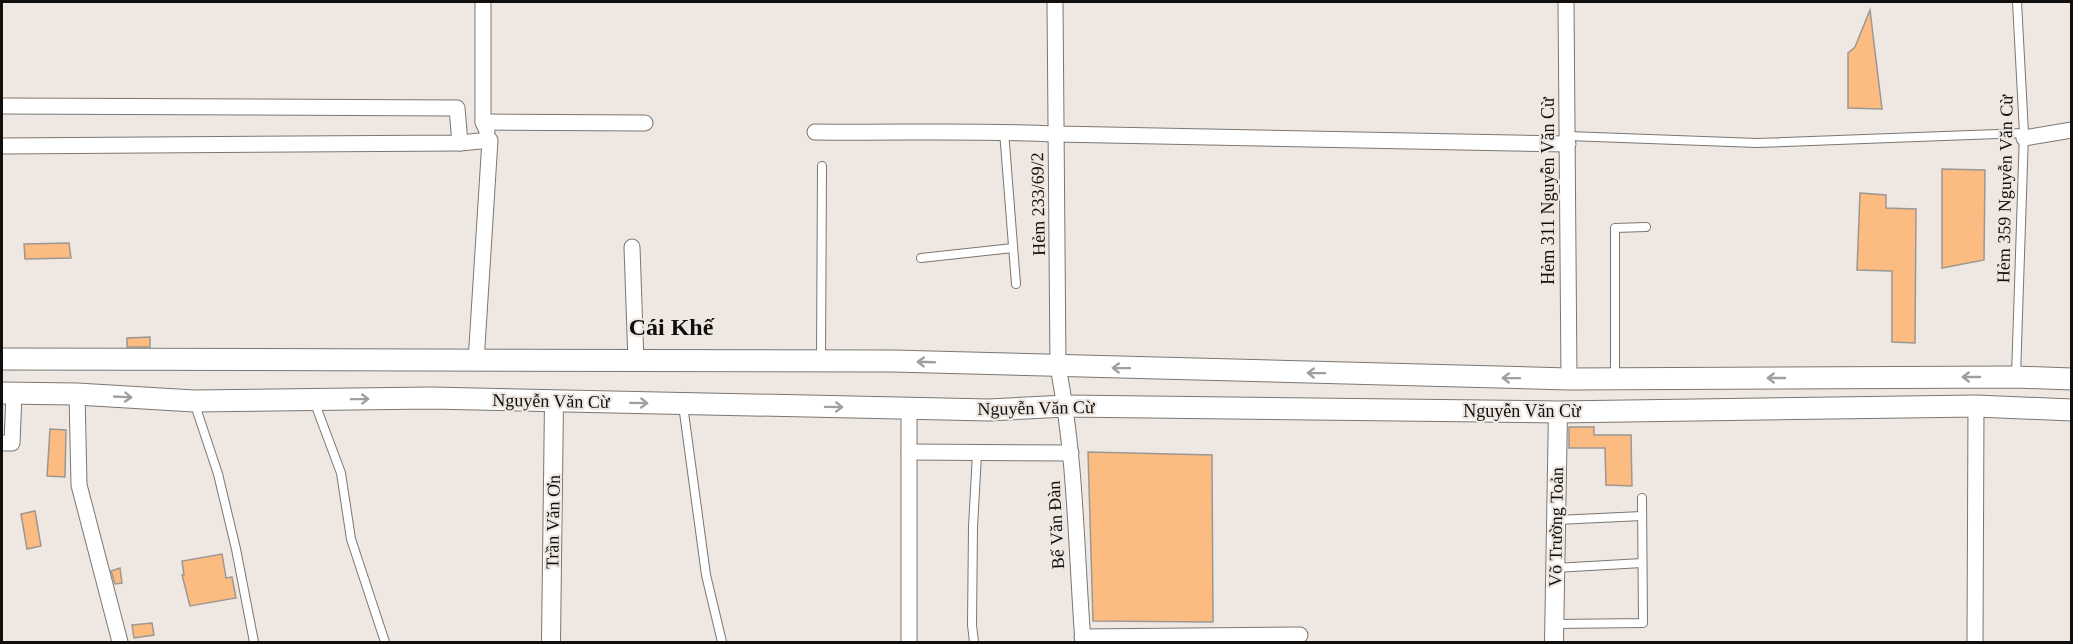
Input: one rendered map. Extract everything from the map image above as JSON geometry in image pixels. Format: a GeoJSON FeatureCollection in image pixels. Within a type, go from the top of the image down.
{"type":"FeatureCollection","features":[{"type":"Feature","properties":{"kind":"main road","name":"Nguyễn Văn Cừ"},"geometry":{"type":"LineString","coordinates":[[2,359],[893,362],[1563,379],[2016,377],[2072,379]]}},
{"type":"Feature","properties":{"kind":"main road"},"geometry":{"type":"LineString","coordinates":[[1558,412],[1563,379]]}},
{"type":"Feature","properties":{"kind":"main road","name":"Nguyễn Văn Cừ"},"geometry":{"type":"LineString","coordinates":[[8,393],[77,394],[194,401],[431,398],[989,410],[1066,406],[1558,412],[1976,406],[2072,410]]}},
{"type":"Feature","properties":{"kind":"street"},"geometry":{"type":"LineString","coordinates":[[476,362],[490,140],[483,122],[483,2]]}},
{"type":"Feature","properties":{"kind":"street","name":"Hẻm 233/69/2"},"geometry":{"type":"LineString","coordinates":[[1055,2],[1058,367],[1066,406]]}},
{"type":"Feature","properties":{"kind":"street","name":"Hẻm 311 Nguyễn Văn Cừ"},"geometry":{"type":"LineString","coordinates":[[1563,379],[1568,140],[1566,2]]}},
{"type":"Feature","properties":{"kind":"street"},"geometry":{"type":"LineString","coordinates":[[2,106],[457,108],[460,143]]}},
{"type":"Feature","properties":{"kind":"street"},"geometry":{"type":"LineString","coordinates":[[483,122],[645,123]]}},
{"type":"Feature","properties":{"kind":"street"},"geometry":{"type":"LineString","coordinates":[[2024,136],[2072,130]]}},
{"type":"Feature","properties":{"kind":"street"},"geometry":{"type":"LineString","coordinates":[[815,132],[1004,131],[1056,134],[1568,140]]}},
{"type":"Feature","properties":{"kind":"street"},"geometry":{"type":"LineString","coordinates":[[2,146],[460,143],[490,140]]}},
{"type":"Feature","properties":{"kind":"street"},"geometry":{"type":"LineString","coordinates":[[632,247],[636,362]]}},
{"type":"Feature","properties":{"kind":"street"},"geometry":{"type":"LineString","coordinates":[[2,443],[12,442],[8,393]]}},
{"type":"Feature","properties":{"kind":"street"},"geometry":{"type":"LineString","coordinates":[[77,394],[79,485],[120,642]]}},
{"type":"Feature","properties":{"kind":"street","name":"Trần Văn Ơn"},"geometry":{"type":"LineString","coordinates":[[551,642],[554,402]]}},
{"type":"Feature","properties":{"kind":"street","name":"Bế Văn Đàn"},"geometry":{"type":"LineString","coordinates":[[1066,406],[1082,640]]}},
{"type":"Feature","properties":{"kind":"street"},"geometry":{"type":"LineString","coordinates":[[1976,406],[1976,642]]}},
{"type":"Feature","properties":{"kind":"street"},"geometry":{"type":"LineString","coordinates":[[909,408],[909,642]]}},
{"type":"Feature","properties":{"kind":"street","name":"Võ Trường Toản"},"geometry":{"type":"LineString","coordinates":[[1555,633],[1558,412]]}},
{"type":"Feature","properties":{"kind":"street"},"geometry":{"type":"LineString","coordinates":[[909,452],[1071,453]]}},
{"type":"Feature","properties":{"kind":"street"},"geometry":{"type":"LineString","coordinates":[[1082,640],[1279,639],[1299,635]]}},
{"type":"Feature","properties":{"kind":"lane","name":"Hẻm 359 Nguyễn Văn Cừ"},"geometry":{"type":"LineString","coordinates":[[2016,2],[2024,136],[2016,377]]}},
{"type":"Feature","properties":{"kind":"lane"},"geometry":{"type":"LineString","coordinates":[[1004,131],[1016,284]]}},
{"type":"Feature","properties":{"kind":"lane"},"geometry":{"type":"LineString","coordinates":[[1568,140],[1757,143],[2024,136]]}},
{"type":"Feature","properties":{"kind":"lane"},"geometry":{"type":"LineString","coordinates":[[821,362],[822,166]]}},
{"type":"Feature","properties":{"kind":"lane"},"geometry":{"type":"LineString","coordinates":[[1615,379],[1615,228],[1646,227]]}},
{"type":"Feature","properties":{"kind":"lane"},"geometry":{"type":"LineString","coordinates":[[921,258],[1013,248]]}},
{"type":"Feature","properties":{"kind":"lane"},"geometry":{"type":"LineString","coordinates":[[314,399],[341,473],[351,539],[385,642]]}},
{"type":"Feature","properties":{"kind":"lane"},"geometry":{"type":"LineString","coordinates":[[194,401],[218,474],[236,549],[254,642]]}},
{"type":"Feature","properties":{"kind":"lane"},"geometry":{"type":"LineString","coordinates":[[683,403],[706,575],[722,642]]}},
{"type":"Feature","properties":{"kind":"lane"},"geometry":{"type":"LineString","coordinates":[[974,642],[972,625],[973,527],[977,454]]}},
{"type":"Feature","properties":{"kind":"lane"},"geometry":{"type":"LineString","coordinates":[[1555,633],[1643,623],[1642,498]]}},
{"type":"Feature","properties":{"kind":"lane"},"geometry":{"type":"LineString","coordinates":[[1556,520],[1642,516]]}},
{"type":"Feature","properties":{"kind":"lane"},"geometry":{"type":"LineString","coordinates":[[1555,568],[1642,563]]}},
{"type":"Feature","properties":{"kind":"building"},"geometry":{"type":"Polygon","coordinates":[[[1870,10],[1882,109],[1848,108],[1848,53],[1855,47],[1870,10]]]}},
{"type":"Feature","properties":{"kind":"building"},"geometry":{"type":"Polygon","coordinates":[[[1942,169],[1985,170],[1984,260],[1942,268],[1942,169]]]}},
{"type":"Feature","properties":{"kind":"building"},"geometry":{"type":"Polygon","coordinates":[[[1860,193],[1886,195],[1886,208],[1916,209],[1915,343],[1892,342],[1892,271],[1857,270],[1860,193]]]}},
{"type":"Feature","properties":{"kind":"building"},"geometry":{"type":"Polygon","coordinates":[[[69,243],[71,258],[25,259],[24,244],[69,243]]]}},
{"type":"Feature","properties":{"kind":"building"},"geometry":{"type":"Polygon","coordinates":[[[150,337],[150,347],[127,347],[127,338],[150,337]]]}},
{"type":"Feature","properties":{"kind":"building"},"geometry":{"type":"Polygon","coordinates":[[[1569,427],[1594,427],[1594,435],[1631,435],[1632,486],[1606,485],[1605,448],[1569,448],[1569,427]]]}},
{"type":"Feature","properties":{"kind":"building"},"geometry":{"type":"Polygon","coordinates":[[[50,429],[66,430],[65,477],[47,476],[50,429]]]}},
{"type":"Feature","properties":{"kind":"building"},"geometry":{"type":"Polygon","coordinates":[[[1088,452],[1212,455],[1213,622],[1093,621],[1088,452]]]}},
{"type":"Feature","properties":{"kind":"building"},"geometry":{"type":"Polygon","coordinates":[[[35,511],[41,546],[27,549],[21,514],[35,511]]]}},
{"type":"Feature","properties":{"kind":"building"},"geometry":{"type":"Polygon","coordinates":[[[222,554],[226,578],[232,577],[236,598],[190,606],[182,575],[184,575],[182,561],[222,554]]]}},
{"type":"Feature","properties":{"kind":"building"},"geometry":{"type":"Polygon","coordinates":[[[120,568],[122,583],[115,584],[111,571],[120,568]]]}},
{"type":"Feature","properties":{"kind":"building"},"geometry":{"type":"Polygon","coordinates":[[[152,623],[154,635],[134,638],[132,625],[152,623]]]}},
{"type":"Feature","properties":{"kind":"district","name":"Cái Khế"},"geometry":{"type":"Point","coordinates":[671,327]}}]}
